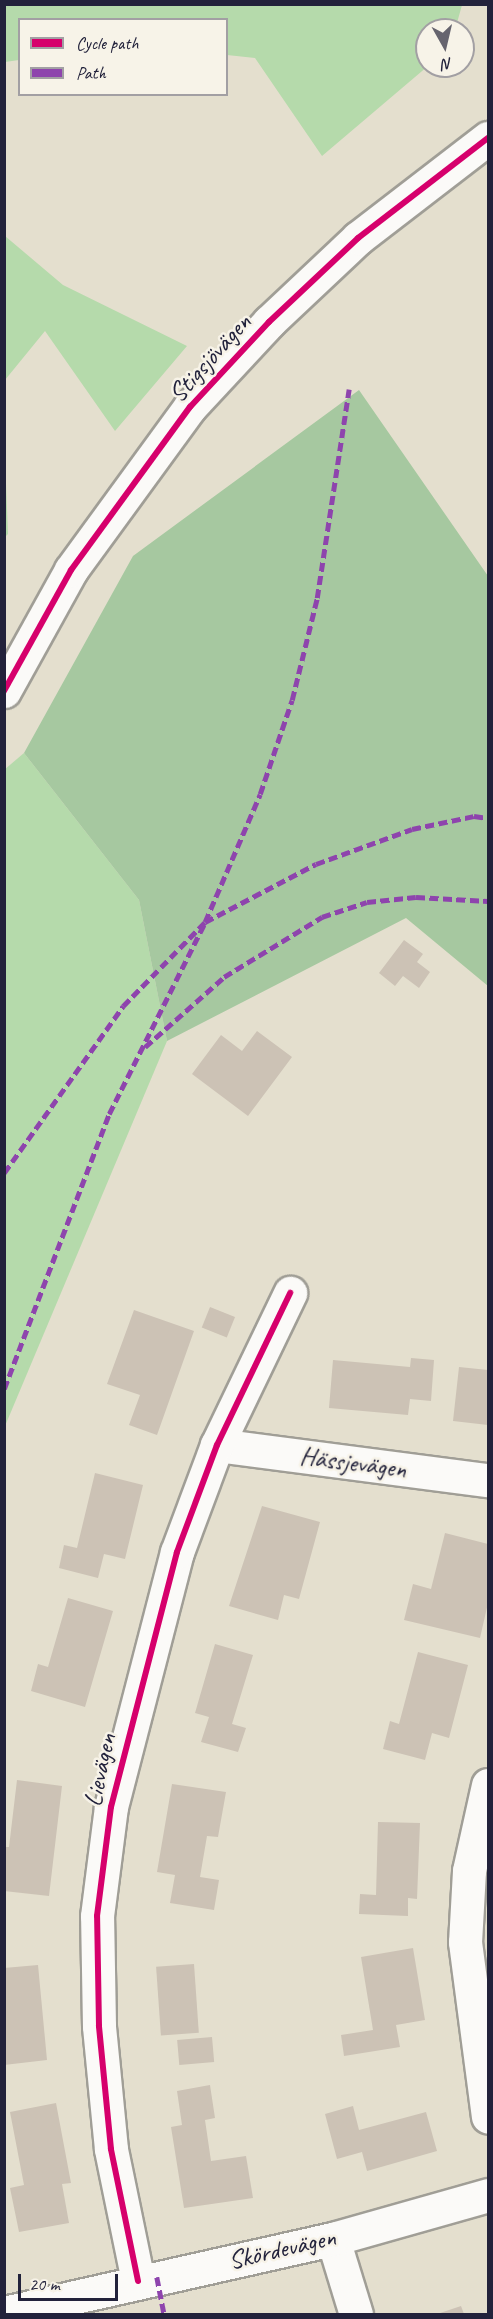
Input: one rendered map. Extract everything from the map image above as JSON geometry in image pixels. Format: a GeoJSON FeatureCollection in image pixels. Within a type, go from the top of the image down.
{"type":"FeatureCollection","features":[{"type":"Feature","properties":{"kind":"street","name":"Stigsjövägen"},"geometry":{"type":"LineString","coordinates":[[4,691],[71,570],[190,407],[358,238],[489,138]]}},
{"type":"Feature","properties":{"kind":"street","name":"Lievägen"},"geometry":{"type":"LineString","coordinates":[[138,2281],[111,2149],[99,2026],[97,1916],[111,1808],[134,1702],[177,1552],[217,1445],[290,1293]]}},
{"type":"Feature","properties":{"kind":"street","name":"Hässjevägen"},"geometry":{"type":"LineString","coordinates":[[217,1445],[489,1480]]}},
{"type":"Feature","properties":{"kind":"street"},"geometry":{"type":"LineString","coordinates":[[489,1785],[469,1870],[465,1942],[489,2116]]}},
{"type":"Feature","properties":{"kind":"street","name":"Skördevägen"},"geometry":{"type":"LineString","coordinates":[[4,2313],[138,2281],[333,2239],[489,2195]]}},
{"type":"Feature","properties":{"kind":"street"},"geometry":{"type":"LineString","coordinates":[[333,2239],[356,2314]]}},
{"type":"Feature","properties":{"kind":"green space"},"geometry":{"type":"Polygon","coordinates":[[[5,4],[462,4],[458,18],[415,18],[415,77],[322,156],[255,58],[228,55],[228,18],[18,18],[18,60],[5,62],[5,4]]]}},
{"type":"Feature","properties":{"kind":"green space"},"geometry":{"type":"Polygon","coordinates":[[[5,236],[63,285],[187,346],[115,431],[45,331],[5,380],[5,236]]]}},
{"type":"Feature","properties":{"kind":"green space"},"geometry":{"type":"Polygon","coordinates":[[[359,390],[488,576],[488,986],[406,918],[167,1041],[139,900],[24,753],[133,556],[359,390]]]}},
{"type":"Feature","properties":{"kind":"green space"},"geometry":{"type":"Polygon","coordinates":[[[4,433],[8,534],[5,537],[4,537],[4,433]]]}},
{"type":"Feature","properties":{"kind":"green space"},"geometry":{"type":"Polygon","coordinates":[[[24,753],[139,900],[167,1041],[5,1426],[4,770],[24,753]]]}},
{"type":"Feature","properties":{"kind":"building"},"geometry":{"type":"Polygon","coordinates":[[[404,940],[423,954],[417,962],[430,972],[419,988],[403,976],[395,986],[379,973],[404,940]]]}},
{"type":"Feature","properties":{"kind":"building"},"geometry":{"type":"Polygon","coordinates":[[[257,1031],[292,1057],[248,1116],[192,1074],[221,1035],[242,1051],[257,1031]]]}},
{"type":"Feature","properties":{"kind":"building"},"geometry":{"type":"Polygon","coordinates":[[[210,1307],[235,1317],[227,1338],[202,1327],[210,1307]]]}},
{"type":"Feature","properties":{"kind":"building"},"geometry":{"type":"Polygon","coordinates":[[[134,1310],[194,1331],[157,1435],[129,1425],[140,1395],[107,1384],[134,1310]]]}},
{"type":"Feature","properties":{"kind":"building"},"geometry":{"type":"Polygon","coordinates":[[[411,1358],[434,1360],[431,1401],[410,1399],[408,1415],[329,1408],[333,1360],[410,1367],[411,1358]]]}},
{"type":"Feature","properties":{"kind":"building"},"geometry":{"type":"Polygon","coordinates":[[[459,1367],[488,1370],[488,1425],[453,1421],[459,1367]]]}},
{"type":"Feature","properties":{"kind":"building"},"geometry":{"type":"Polygon","coordinates":[[[95,1473],[143,1485],[125,1559],[104,1554],[98,1578],[59,1568],[64,1545],[77,1548],[95,1473]]]}},
{"type":"Feature","properties":{"kind":"building"},"geometry":{"type":"Polygon","coordinates":[[[262,1506],[320,1522],[299,1599],[284,1595],[278,1620],[229,1606],[262,1506]]]}},
{"type":"Feature","properties":{"kind":"building"},"geometry":{"type":"Polygon","coordinates":[[[445,1533],[488,1544],[488,1603],[480,1638],[404,1620],[413,1584],[431,1589],[445,1533]]]}},
{"type":"Feature","properties":{"kind":"building"},"geometry":{"type":"Polygon","coordinates":[[[68,1598],[113,1611],[85,1707],[31,1691],[38,1664],[48,1667],[68,1598]]]}},
{"type":"Feature","properties":{"kind":"building"},"geometry":{"type":"Polygon","coordinates":[[[215,1644],[253,1655],[232,1724],[246,1728],[238,1752],[201,1742],[209,1717],[195,1713],[215,1644]]]}},
{"type":"Feature","properties":{"kind":"building"},"geometry":{"type":"Polygon","coordinates":[[[418,1652],[468,1665],[449,1738],[432,1733],[425,1760],[383,1749],[390,1721],[399,1724],[418,1652]]]}},
{"type":"Feature","properties":{"kind":"building"},"geometry":{"type":"Polygon","coordinates":[[[17,1780],[62,1786],[49,1896],[4,1891],[4,1847],[9,1847],[17,1780]]]}},
{"type":"Feature","properties":{"kind":"building"},"geometry":{"type":"Polygon","coordinates":[[[172,1784],[226,1792],[218,1837],[207,1836],[200,1877],[219,1880],[214,1910],[170,1903],[175,1875],[157,1872],[172,1784]]]}},
{"type":"Feature","properties":{"kind":"building"},"geometry":{"type":"Polygon","coordinates":[[[378,1822],[420,1823],[417,1899],[408,1898],[408,1916],[359,1914],[360,1894],[376,1895],[378,1822]]]}},
{"type":"Feature","properties":{"kind":"building"},"geometry":{"type":"Polygon","coordinates":[[[413,1948],[425,2020],[396,2025],[400,2047],[344,2056],[341,2035],[373,2030],[361,1957],[413,1948]]]}},
{"type":"Feature","properties":{"kind":"building"},"geometry":{"type":"Polygon","coordinates":[[[194,1964],[199,2033],[161,2035],[156,1967],[194,1964]]]}},
{"type":"Feature","properties":{"kind":"building"},"geometry":{"type":"Polygon","coordinates":[[[38,1965],[47,2060],[4,2065],[4,1968],[38,1965]]]}},
{"type":"Feature","properties":{"kind":"building"},"geometry":{"type":"Polygon","coordinates":[[[212,2037],[214,2062],[179,2065],[177,2040],[212,2037]]]}},
{"type":"Feature","properties":{"kind":"building"},"geometry":{"type":"Polygon","coordinates":[[[210,2085],[215,2118],[205,2120],[211,2161],[246,2156],[253,2198],[184,2208],[171,2127],[182,2125],[177,2091],[210,2085]]]}},
{"type":"Feature","properties":{"kind":"building"},"geometry":{"type":"Polygon","coordinates":[[[56,2103],[71,2183],[62,2184],[69,2223],[19,2232],[10,2188],[24,2185],[10,2112],[56,2103]]]}},
{"type":"Feature","properties":{"kind":"building"},"geometry":{"type":"Polygon","coordinates":[[[353,2106],[359,2130],[426,2112],[437,2151],[367,2171],[362,2152],[337,2159],[325,2114],[353,2106]]]}},
{"type":"Feature","properties":{"kind":"building"},"geometry":{"type":"Polygon","coordinates":[[[461,2306],[464,2314],[437,2314],[461,2306]]]}},
{"type":"Feature","properties":{"kind":"marked path"},"geometry":{"type":"LineString","coordinates":[[4,1389],[109,1114],[205,922],[260,794],[292,700],[317,598],[349,389]]}},
{"type":"Feature","properties":{"kind":"marked path"},"geometry":{"type":"LineString","coordinates":[[4,1173],[123,1006],[205,922],[316,864],[412,829],[474,816],[488,818]]}},
{"type":"Feature","properties":{"kind":"marked path"},"geometry":{"type":"LineString","coordinates":[[145,1047],[224,977],[322,917],[367,902],[416,897],[488,901]]}},
{"type":"Feature","properties":{"kind":"marked path"},"geometry":{"type":"LineString","coordinates":[[157,2277],[164,2314]]}},
{"type":"Feature","properties":{"kind":"cycle path"},"geometry":{"type":"LineString","coordinates":[[4,691],[71,570],[190,407],[269,322],[358,238],[488,138]]}},
{"type":"Feature","properties":{"kind":"cycle path"},"geometry":{"type":"LineString","coordinates":[[138,2281],[111,2149],[99,2026],[97,1916],[111,1807],[177,1552],[217,1445],[290,1293]]}}]}
